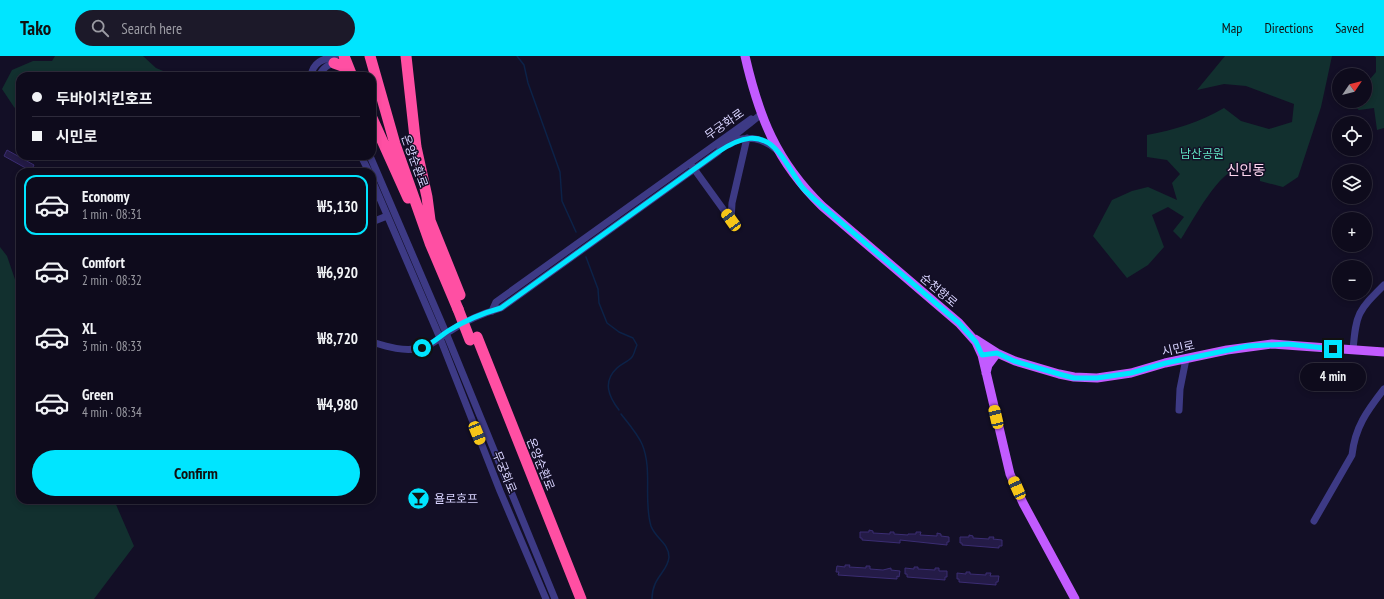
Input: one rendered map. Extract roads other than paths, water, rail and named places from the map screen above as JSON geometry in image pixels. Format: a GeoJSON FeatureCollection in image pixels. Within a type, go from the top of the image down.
{"type":"FeatureCollection","features":[{"type":"Feature","properties":{"kind":"highway"},"geometry":{"type":"LineString","coordinates":[[337,57],[350,72]]}},
{"type":"Feature","properties":{"kind":"highway"},"geometry":{"type":"LineString","coordinates":[[408,58],[416,147],[427,197],[430,220]]}},
{"type":"Feature","properties":{"kind":"highway","name":"온양순환로"},"geometry":{"type":"LineString","coordinates":[[374,60],[402,146],[461,308]]}},
{"type":"Feature","properties":{"kind":"highway","name":"온양순환로"},"geometry":{"type":"LineString","coordinates":[[374,60],[393,138],[430,243],[461,308]]}},
{"type":"Feature","properties":{"kind":"highway"},"geometry":{"type":"LineString","coordinates":[[376,127],[417,220],[430,243]]}},
{"type":"Feature","properties":{"kind":"highway"},"geometry":{"type":"LineString","coordinates":[[461,308],[474,339]]}},
{"type":"Feature","properties":{"kind":"highway","name":"온양순환로"},"geometry":{"type":"LineString","coordinates":[[474,339],[575,599]]}},
{"type":"Feature","properties":{"kind":"highway","name":"온양순환로"},"geometry":{"type":"LineString","coordinates":[[474,339],[581,599]]}},
{"type":"Feature","properties":{"kind":"main road","name":"순천향로"},"geometry":{"type":"LineString","coordinates":[[745,56],[760,114],[780,154],[803,188],[959,323],[970,336],[982,355],[1010,474],[1023,503],[1075,599]]}},
{"type":"Feature","properties":{"kind":"main road","name":"시민로"},"geometry":{"type":"LineString","coordinates":[[970,336],[997,353],[1014,361],[1074,378],[1097,378],[1131,373],[1186,359],[1248,346],[1272,344],[1384,352]]}},
{"type":"Feature","properties":{"kind":"main road"},"geometry":{"type":"LineString","coordinates":[[982,355],[997,353]]}},
{"type":"Feature","properties":{"kind":"main road"},"geometry":{"type":"LineString","coordinates":[[986,373],[988,364],[997,353]]}},
{"type":"Feature","properties":{"kind":"street"},"geometry":{"type":"LineString","coordinates":[[312,72],[313,67],[337,57]]}},
{"type":"Feature","properties":{"kind":"street"},"geometry":{"type":"LineString","coordinates":[[321,72],[337,57]]}},
{"type":"Feature","properties":{"kind":"street","name":"무궁화로"},"geometry":{"type":"LineString","coordinates":[[443,336],[456,327],[501,308],[718,152],[760,114]]}},
{"type":"Feature","properties":{"kind":"street","name":"무궁화로"},"geometry":{"type":"LineString","coordinates":[[492,311],[496,302],[748,120],[760,114]]}},
{"type":"Feature","properties":{"kind":"street"},"geometry":{"type":"LineString","coordinates":[[718,152],[733,142],[747,138],[762,140],[780,154]]}},
{"type":"Feature","properties":{"kind":"street"},"geometry":{"type":"LineString","coordinates":[[690,162],[731,220],[732,203],[747,138]]}},
{"type":"Feature","properties":{"kind":"street"},"geometry":{"type":"LineString","coordinates":[[376,168],[443,336]]}},
{"type":"Feature","properties":{"kind":"street"},"geometry":{"type":"LineString","coordinates":[[376,190],[443,336]]}},
{"type":"Feature","properties":{"kind":"street"},"geometry":{"type":"LineString","coordinates":[[376,220],[387,216]]}},
{"type":"Feature","properties":{"kind":"street"},"geometry":{"type":"LineString","coordinates":[[1353,350],[1355,325],[1358,313],[1384,284]]}},
{"type":"Feature","properties":{"kind":"street","name":"무궁화로"},"geometry":{"type":"LineString","coordinates":[[443,336],[500,491],[546,599]]}},
{"type":"Feature","properties":{"kind":"street","name":"무궁화로"},"geometry":{"type":"LineString","coordinates":[[443,336],[555,599]]}},
{"type":"Feature","properties":{"kind":"street"},"geometry":{"type":"LineString","coordinates":[[376,343],[394,349],[412,350],[429,346],[443,336]]}},
{"type":"Feature","properties":{"kind":"street"},"geometry":{"type":"LineString","coordinates":[[1179,410],[1180,389],[1186,359]]}},
{"type":"Feature","properties":{"kind":"street"},"geometry":{"type":"LineString","coordinates":[[1314,521],[1352,455],[1362,419],[1384,389]]}},
{"type":"Feature","properties":{"kind":"waterway"},"geometry":{"type":"LineString","coordinates":[[517,56],[524,65],[528,83],[560,172],[562,201],[576,232]]}},
{"type":"Feature","properties":{"kind":"waterway"},"geometry":{"type":"LineString","coordinates":[[586,257],[598,289],[599,303],[607,323],[619,332],[633,338],[637,345],[632,357],[620,365],[612,373],[608,384],[612,400],[619,410]]}},
{"type":"Feature","properties":{"kind":"waterway"},"geometry":{"type":"LineString","coordinates":[[621,414],[642,444],[647,464],[648,506],[651,526],[667,548],[669,557],[666,567],[657,580],[652,599]]}},
{"type":"Feature","properties":{"kind":"place","name":"욜로호프"},"geometry":{"type":"Point","coordinates":[418,498]}},
{"type":"Feature","properties":{"kind":"district","name":"신인동"},"geometry":{"type":"Point","coordinates":[1246,170]}},
{"type":"Feature","properties":{"kind":"park label","name":"남산공원"},"geometry":{"type":"Point","coordinates":[1202,153]}}]}
